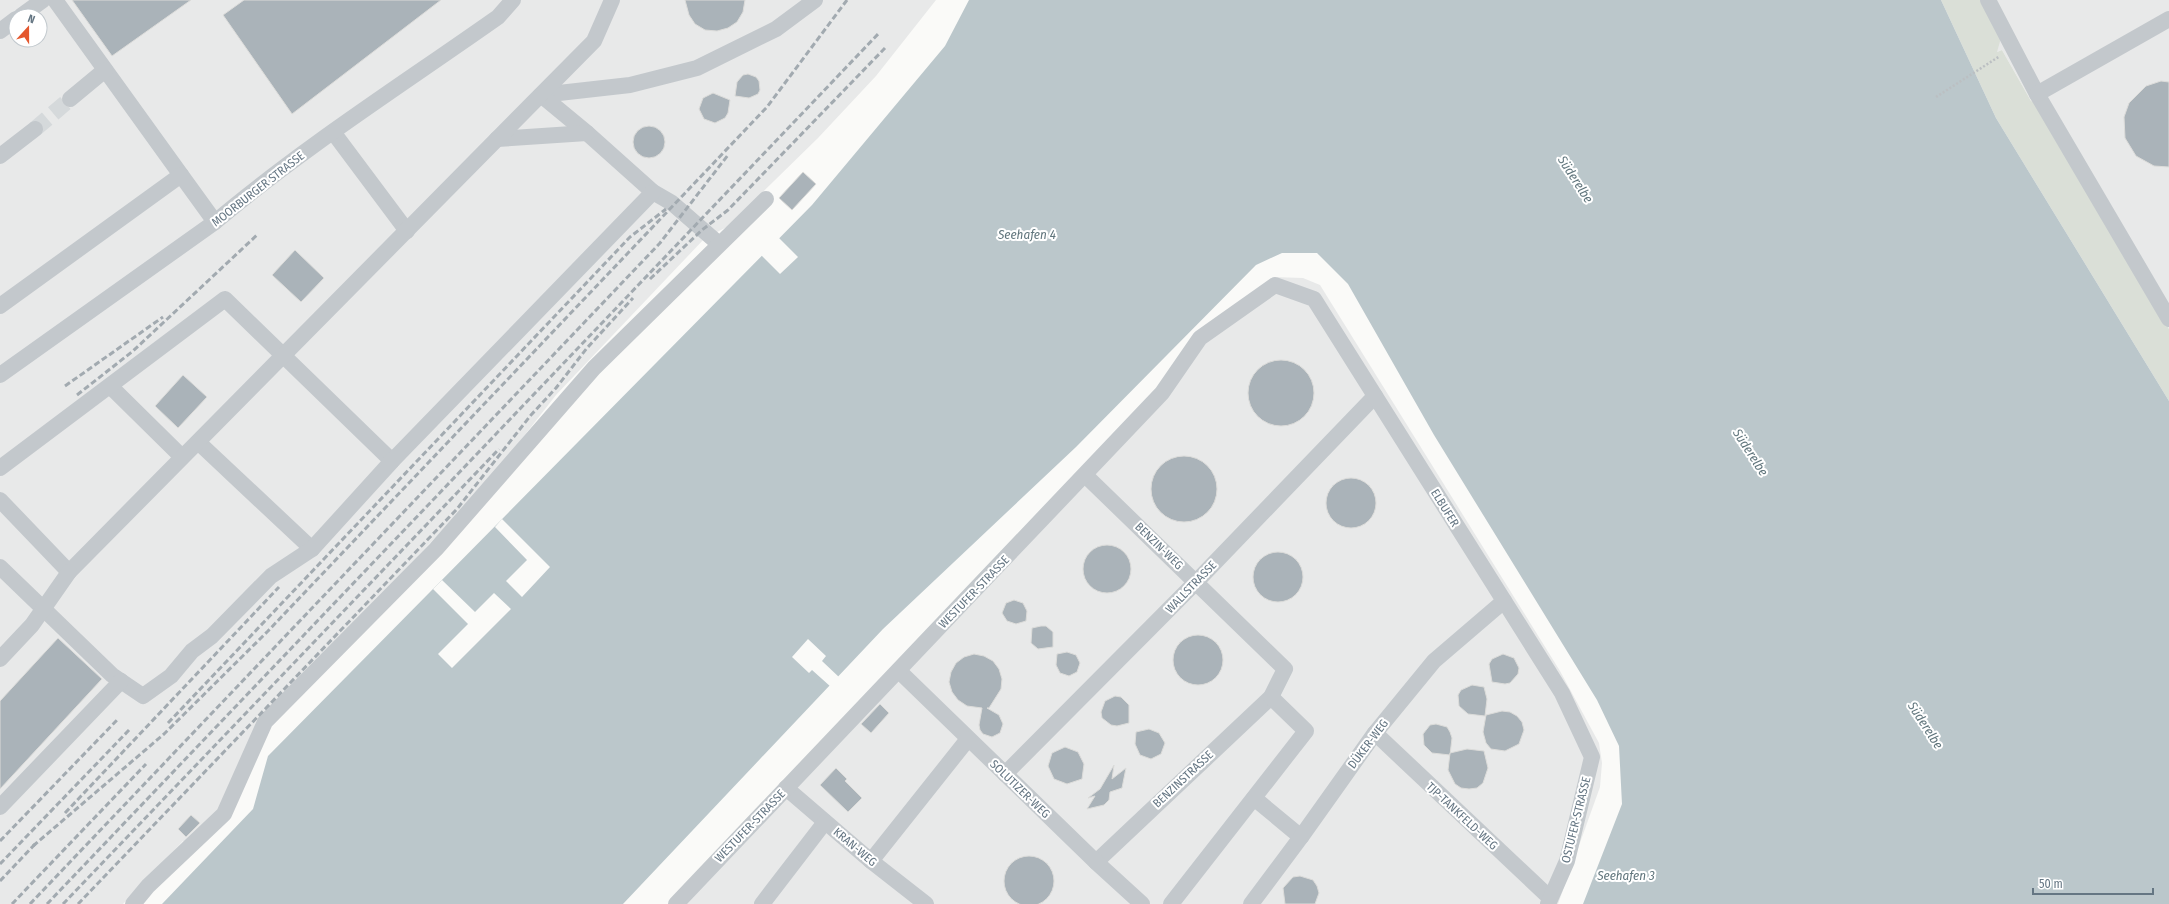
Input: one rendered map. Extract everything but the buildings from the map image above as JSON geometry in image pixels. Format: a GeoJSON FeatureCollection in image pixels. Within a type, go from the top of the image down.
{"type":"FeatureCollection","features":[{"type":"Feature","properties":{"kind":"lane"},"geometry":{"type":"LineString","coordinates":[[32,8],[43,0]]}},
{"type":"Feature","properties":{"kind":"lane"},"geometry":{"type":"LineString","coordinates":[[55,0],[215,222]]}},
{"type":"Feature","properties":{"kind":"lane","name":"MOORBURGER STRASSE"},"geometry":{"type":"LineString","coordinates":[[0,375],[215,222],[244,198],[333,132],[498,17],[513,0]]}},
{"type":"Feature","properties":{"kind":"lane"},"geometry":{"type":"LineString","coordinates":[[0,659],[32,625],[69,572],[594,41],[612,0]]}},
{"type":"Feature","properties":{"kind":"lane"},"geometry":{"type":"LineString","coordinates":[[541,95],[630,85],[697,68],[776,29],[815,0]]}},
{"type":"Feature","properties":{"kind":"lane"},"geometry":{"type":"LineString","coordinates":[[1988,0],[2037,94],[2169,319]]}},
{"type":"Feature","properties":{"kind":"lane"},"geometry":{"type":"LineString","coordinates":[[2037,94],[2169,19]]}},
{"type":"Feature","properties":{"kind":"lane"},"geometry":{"type":"LineString","coordinates":[[70,99],[105,70]]}},
{"type":"Feature","properties":{"kind":"lane"},"geometry":{"type":"LineString","coordinates":[[541,95],[587,133],[653,192],[672,203],[719,244]]}},
{"type":"Feature","properties":{"kind":"lane"},"geometry":{"type":"LineString","coordinates":[[0,156],[35,129]]}},
{"type":"Feature","properties":{"kind":"lane"},"geometry":{"type":"LineString","coordinates":[[333,132],[407,231]]}},
{"type":"Feature","properties":{"kind":"lane"},"geometry":{"type":"LineString","coordinates":[[497,139],[587,133]]}},
{"type":"Feature","properties":{"kind":"lane"},"geometry":{"type":"LineString","coordinates":[[0,306],[181,175]]}},
{"type":"Feature","properties":{"kind":"lane"},"geometry":{"type":"LineString","coordinates":[[0,566],[112,675],[144,696],[171,676],[192,651],[212,636],[271,576],[312,549],[392,461],[653,192]]}},
{"type":"Feature","properties":{"kind":"lane"},"geometry":{"type":"LineString","coordinates":[[133,904],[148,886],[224,814],[266,722],[436,549],[594,368],[766,199]]}},
{"type":"Feature","properties":{"kind":"lane","name":"ELBUFER"},"geometry":{"type":"LineString","coordinates":[[1275,285],[1314,299],[1562,693],[1592,757]]}},
{"type":"Feature","properties":{"kind":"lane","name":"WESTUFER-STRASSE"},"geometry":{"type":"LineString","coordinates":[[676,904],[1162,393],[1200,338],[1275,285]]}},
{"type":"Feature","properties":{"kind":"lane"},"geometry":{"type":"LineString","coordinates":[[0,468],[225,299],[392,461]]}},
{"type":"Feature","properties":{"kind":"lane"},"geometry":{"type":"LineString","coordinates":[[110,386],[182,457]]}},
{"type":"Feature","properties":{"kind":"lane","name":"WALLSTRASSE"},"geometry":{"type":"LineString","coordinates":[[1005,774],[1196,582],[1375,396]]}},
{"type":"Feature","properties":{"kind":"lane"},"geometry":{"type":"LineString","coordinates":[[198,442],[312,549]]}},
{"type":"Feature","properties":{"kind":"lane","name":"BENZIN-WEG"},"geometry":{"type":"LineString","coordinates":[[1085,474],[1285,669],[1271,697]]}},
{"type":"Feature","properties":{"kind":"lane"},"geometry":{"type":"LineString","coordinates":[[0,500],[69,572]]}},
{"type":"Feature","properties":{"kind":"lane","name":"DÜKER-WEG"},"geometry":{"type":"LineString","coordinates":[[1251,904],[1375,733],[1434,661],[1504,601]]}},
{"type":"Feature","properties":{"kind":"lane","name":"SOLUTIZER-WEG"},"geometry":{"type":"LineString","coordinates":[[899,671],[1096,862],[1142,904]]}},
{"type":"Feature","properties":{"kind":"lane"},"geometry":{"type":"LineString","coordinates":[[0,808],[121,681]]}},
{"type":"Feature","properties":{"kind":"lane"},"geometry":{"type":"LineString","coordinates":[[1171,904],[1306,731],[1271,697]]}},
{"type":"Feature","properties":{"kind":"lane","name":"BENZINSTRASSE"},"geometry":{"type":"LineString","coordinates":[[1096,862],[1271,697]]}},
{"type":"Feature","properties":{"kind":"lane","name":"TJP-TANKFELD-WEG"},"geometry":{"type":"LineString","coordinates":[[1375,733],[1549,901]]}},
{"type":"Feature","properties":{"kind":"lane"},"geometry":{"type":"LineString","coordinates":[[871,861],[968,739]]}},
{"type":"Feature","properties":{"kind":"lane","name":"OSTUFER-STRASSE"},"geometry":{"type":"LineString","coordinates":[[1549,901],[1567,861],[1592,757]]}},
{"type":"Feature","properties":{"kind":"lane","name":"KRAN-WEG"},"geometry":{"type":"LineString","coordinates":[[786,788],[871,861],[926,904]]}},
{"type":"Feature","properties":{"kind":"lane"},"geometry":{"type":"LineString","coordinates":[[1254,798],[1301,837]]}},
{"type":"Feature","properties":{"kind":"lane"},"geometry":{"type":"LineString","coordinates":[[762,904],[825,822]]}},
{"type":"Feature","properties":{"kind":"path"},"geometry":{"type":"LineString","coordinates":[[1936,96],[2013,47]]}},
{"type":"Feature","properties":{"kind":"shaded area"},"geometry":{"type":"Polygon","coordinates":[[[0,0],[936,0],[876,76],[818,138],[727,227],[705,238],[556,395],[488,482],[262,721],[221,807],[185,843],[183,841],[123,904],[0,904],[0,0]]]}},
{"type":"Feature","properties":{"kind":"shaded area"},"geometry":{"type":"Polygon","coordinates":[[[1941,0],[1982,0],[2001,38],[1997,52],[2002,50],[2031,101],[2039,104],[2169,329],[2169,401],[1996,118],[1941,0]]]}},
{"type":"Feature","properties":{"kind":"shaded area"},"geometry":{"type":"Polygon","coordinates":[[[1982,0],[2169,0],[2169,329],[2050,124],[2031,101],[2002,50],[1997,52],[1982,0]]]}},
{"type":"Feature","properties":{"kind":"shaded area"},"geometry":{"type":"Polygon","coordinates":[[[1273,277],[1303,278],[1320,285],[1560,671],[1599,743],[1602,763],[1600,787],[1558,904],[668,904],[1170,378],[1273,277]]]}},
{"type":"Feature","properties":{"kind":"water"},"geometry":{"type":"Polygon","coordinates":[[[969,0],[1941,0],[1996,118],[2169,401],[2169,904],[1583,904],[1622,804],[1619,746],[1597,700],[1434,435],[1348,284],[1317,253],[1282,253],[1256,265],[1076,447],[883,629],[623,904],[162,904],[253,809],[268,756],[812,205],[945,46],[969,0]]]}},
{"type":"Feature","properties":{"kind":"pier"},"geometry":{"type":"Polygon","coordinates":[[[778,237],[798,257],[780,274],[761,255],[778,237]]]}},
{"type":"Feature","properties":{"kind":"pier"},"geometry":{"type":"Polygon","coordinates":[[[502,519],[550,567],[522,597],[506,581],[527,560],[495,527],[502,519]]]}},
{"type":"Feature","properties":{"kind":"pier"},"geometry":{"type":"Polygon","coordinates":[[[442,580],[475,612],[494,593],[511,609],[452,668],[438,654],[468,624],[433,589],[442,580]]]}},
{"type":"Feature","properties":{"kind":"pier"},"geometry":{"type":"Polygon","coordinates":[[[808,639],[826,656],[822,661],[840,678],[831,687],[812,670],[809,673],[792,657],[808,639]]]}},
{"type":"Feature","properties":{"kind":"tunnel"},"geometry":{"type":"LineString","coordinates":[[35,129],[70,99]]}},
{"type":"Feature","properties":{"kind":"railway"},"geometry":{"type":"LineString","coordinates":[[33,846],[164,734],[268,631],[767,107],[847,0]]}},
{"type":"Feature","properties":{"kind":"railway"},"geometry":{"type":"LineString","coordinates":[[47,904],[879,33]]}},
{"type":"Feature","properties":{"kind":"railway"},"geometry":{"type":"LineString","coordinates":[[650,279],[702,230],[728,210],[885,48]]}},
{"type":"Feature","properties":{"kind":"railway"},"geometry":{"type":"LineString","coordinates":[[30,904],[660,243],[728,155]]}},
{"type":"Feature","properties":{"kind":"railway"},"geometry":{"type":"LineString","coordinates":[[168,723],[630,237],[666,209]]}},
{"type":"Feature","properties":{"kind":"railway"},"geometry":{"type":"LineString","coordinates":[[77,395],[133,351],[257,235]]}},
{"type":"Feature","properties":{"kind":"railway"},"geometry":{"type":"LineString","coordinates":[[78,904],[457,509],[531,415],[556,388],[587,348],[633,298]]}},
{"type":"Feature","properties":{"kind":"railway"},"geometry":{"type":"LineString","coordinates":[[65,386],[163,317]]}},
{"type":"Feature","properties":{"kind":"railway"},"geometry":{"type":"LineString","coordinates":[[63,904],[499,449]]}},
{"type":"Feature","properties":{"kind":"railway"},"geometry":{"type":"LineString","coordinates":[[65,813],[279,587]]}},
{"type":"Feature","properties":{"kind":"railway"},"geometry":{"type":"LineString","coordinates":[[0,841],[118,719]]}},
{"type":"Feature","properties":{"kind":"railway"},"geometry":{"type":"LineString","coordinates":[[0,864],[130,729]]}},
{"type":"Feature","properties":{"kind":"railway"},"geometry":{"type":"LineString","coordinates":[[12,904],[146,764]]}},
{"type":"Feature","properties":{"kind":"railway"},"geometry":{"type":"LineString","coordinates":[[0,881],[37,842]]}},
{"type":"Feature","properties":{"kind":"water label","name":"Süderelbe"},"geometry":{"type":"Point","coordinates":[1576,179]}},
{"type":"Feature","properties":{"kind":"water label","name":"Seehafen 4"},"geometry":{"type":"Point","coordinates":[1027,234]}},
{"type":"Feature","properties":{"kind":"water label","name":"Süderelbe"},"geometry":{"type":"Point","coordinates":[1751,452]}},
{"type":"Feature","properties":{"kind":"water label","name":"Süderelbe"},"geometry":{"type":"Point","coordinates":[1926,725]}},
{"type":"Feature","properties":{"kind":"water label","name":"Seehafen 3"},"geometry":{"type":"Point","coordinates":[1626,875]}}]}
